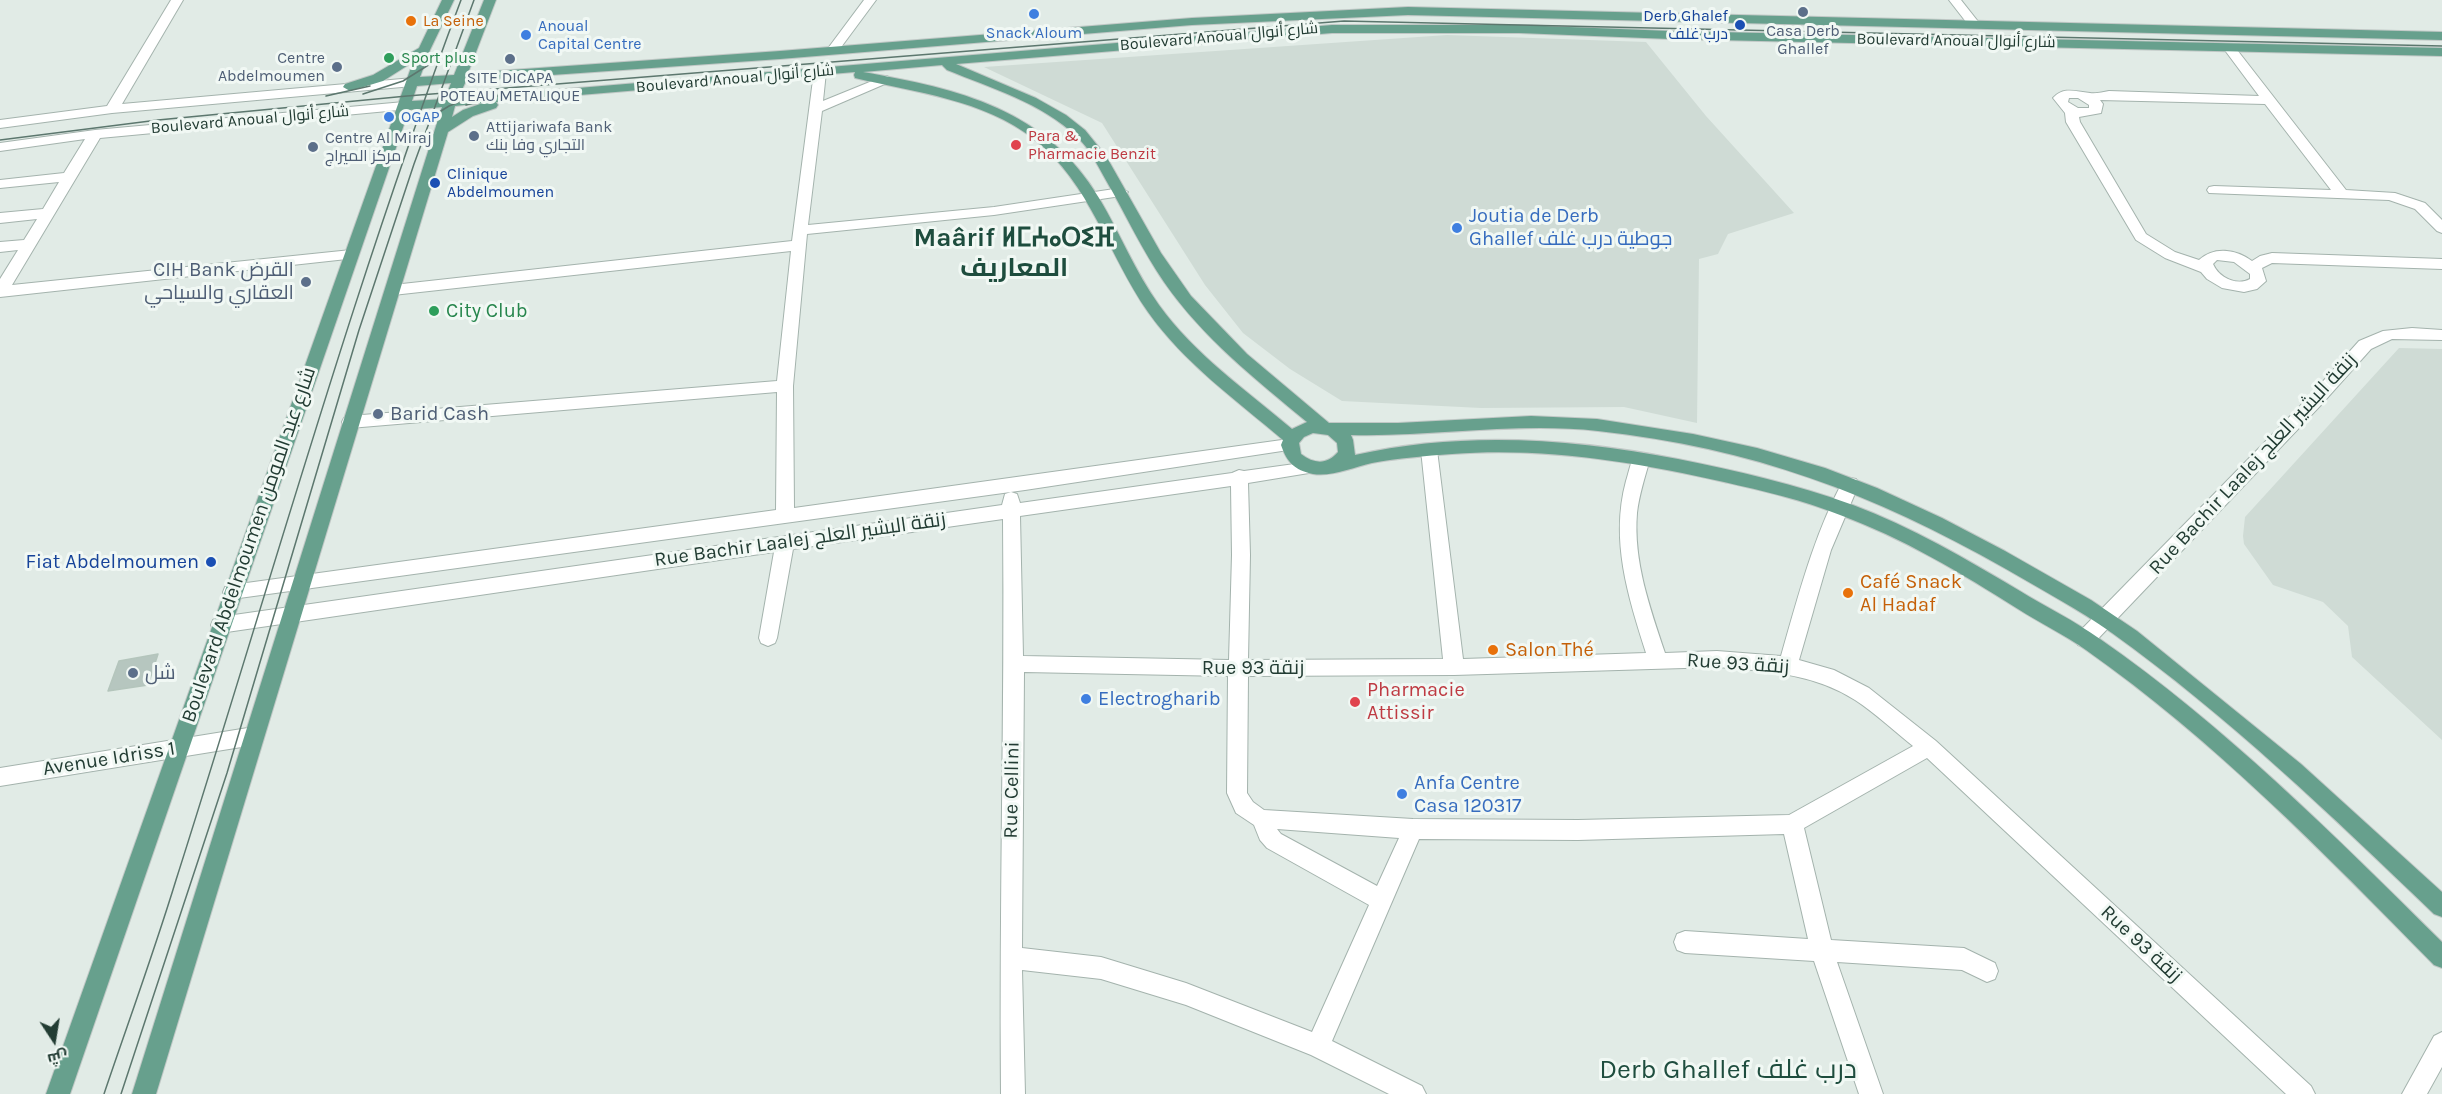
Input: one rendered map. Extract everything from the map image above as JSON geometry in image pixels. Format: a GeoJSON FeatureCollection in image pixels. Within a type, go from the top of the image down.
{"type":"FeatureCollection","features":[{"type":"Feature","properties":{"kind":"main road","name":"Boulevard Abdelmoumen شارع عبد المومن"},"geometry":{"type":"LineString","coordinates":[[58,1094],[220,625],[404,106],[424,50],[448,0]]}},
{"type":"Feature","properties":{"kind":"main road"},"geometry":{"type":"LineString","coordinates":[[144,1094],[441,130],[458,78],[490,0]]}},
{"type":"Feature","properties":{"kind":"main road","name":"Boulevard Anoual شارع أنوال"},"geometry":{"type":"LineString","coordinates":[[413,82],[832,51],[1235,17],[1408,10],[2442,36]]}},
{"type":"Feature","properties":{"kind":"main road","name":"Boulevard Anoual شارع أنوال"},"geometry":{"type":"LineString","coordinates":[[404,106],[1332,29],[1520,29],[2230,49],[2442,52]]}},
{"type":"Feature","properties":{"kind":"main road"},"geometry":{"type":"LineString","coordinates":[[350,87],[378,78],[424,50]]}},
{"type":"Feature","properties":{"kind":"main road"},"geometry":{"type":"LineString","coordinates":[[945,61],[952,67],[1028,99],[1075,128],[1092,146],[1168,277],[1209,329],[1252,368],[1328,428],[1340,434],[1347,446],[1347,453],[1337,465]]}},
{"type":"Feature","properties":{"kind":"main road"},"geometry":{"type":"LineString","coordinates":[[826,71],[887,80],[978,104],[1026,125],[1048,141],[1066,159],[1091,197],[1154,309],[1174,333],[1291,442],[1294,458],[1309,468],[1328,468],[1381,454],[1429,450],[1554,448],[1641,459],[1733,477],[1838,507],[1884,525],[1967,567],[2085,639],[2210,736],[2360,874],[2442,957]]}},
{"type":"Feature","properties":{"kind":"main road"},"geometry":{"type":"LineString","coordinates":[[441,130],[481,107],[555,94]]}},
{"type":"Feature","properties":{"kind":"main road"},"geometry":{"type":"LineString","coordinates":[[1291,442],[1305,428],[1365,430],[1544,422],[1599,425],[1647,432],[1745,452],[1794,465],[1850,484],[1936,522],[2106,619],[2167,665],[2300,775],[2442,907]]}},
{"type":"Feature","properties":{"kind":"street"},"geometry":{"type":"LineString","coordinates":[[112,109],[177,0]]}},
{"type":"Feature","properties":{"kind":"street"},"geometry":{"type":"LineString","coordinates":[[832,51],[870,0]]}},
{"type":"Feature","properties":{"kind":"street"},"geometry":{"type":"LineString","coordinates":[[1955,0],[1974,24]]}},
{"type":"Feature","properties":{"kind":"street"},"geometry":{"type":"LineString","coordinates":[[2230,49],[2342,194]]}},
{"type":"Feature","properties":{"kind":"street"},"geometry":{"type":"LineString","coordinates":[[785,516],[784,386],[815,110],[826,71]]}},
{"type":"Feature","properties":{"kind":"street"},"geometry":{"type":"LineString","coordinates":[[815,110],[887,80]]}},
{"type":"Feature","properties":{"kind":"street","name":"Boulevard Anoual شارع أنوال"},"geometry":{"type":"LineString","coordinates":[[0,124],[112,109],[413,82]]}},
{"type":"Feature","properties":{"kind":"street"},"geometry":{"type":"LineString","coordinates":[[2206,268],[2208,259],[2220,255],[2238,258],[2258,272],[2258,281],[2248,286],[2223,282],[2206,268],[2170,255],[2141,237],[2073,122],[2072,111],[2062,105],[2060,98],[2077,94],[2089,98],[2109,95],[2270,100]]}},
{"type":"Feature","properties":{"kind":"street","name":"Boulevard Anoual شارع أنوال"},"geometry":{"type":"LineString","coordinates":[[0,147],[95,134],[404,106]]}},
{"type":"Feature","properties":{"kind":"street"},"geometry":{"type":"LineString","coordinates":[[0,291],[95,134]]}},
{"type":"Feature","properties":{"kind":"street"},"geometry":{"type":"LineString","coordinates":[[0,184],[69,177]]}},
{"type":"Feature","properties":{"kind":"street"},"geometry":{"type":"LineString","coordinates":[[2214,190],[2390,196],[2412,201],[2442,228]]}},
{"type":"Feature","properties":{"kind":"street"},"geometry":{"type":"LineString","coordinates":[[393,290],[994,211],[1120,192]]}},
{"type":"Feature","properties":{"kind":"street"},"geometry":{"type":"LineString","coordinates":[[0,218],[48,213]]}},
{"type":"Feature","properties":{"kind":"street"},"geometry":{"type":"LineString","coordinates":[[0,247],[28,244]]}},
{"type":"Feature","properties":{"kind":"street"},"geometry":{"type":"LineString","coordinates":[[0,291],[351,255]]}},
{"type":"Feature","properties":{"kind":"street"},"geometry":{"type":"LineString","coordinates":[[2253,267],[2265,259],[2272,258],[2442,264]]}},
{"type":"Feature","properties":{"kind":"street","name":"Rue Bachir Laalej زنقة البشير العلج"},"geometry":{"type":"LineString","coordinates":[[2085,639],[2365,345],[2387,334],[2442,335]]}},
{"type":"Feature","properties":{"kind":"street"},"geometry":{"type":"LineString","coordinates":[[350,422],[784,386]]}},
{"type":"Feature","properties":{"kind":"street","name":"Rue Bachir Laalej زنقة البشير العلج"},"geometry":{"type":"LineString","coordinates":[[232,592],[1011,487],[1291,442]]}},
{"type":"Feature","properties":{"kind":"street"},"geometry":{"type":"LineString","coordinates":[[1429,450],[1454,667]]}},
{"type":"Feature","properties":{"kind":"street"},"geometry":{"type":"LineString","coordinates":[[1641,459],[1628,519],[1629,547],[1642,610],[1658,660]]}},
{"type":"Feature","properties":{"kind":"street","name":"Rue Bachir Laalej زنقة البشير العلج"},"geometry":{"type":"LineString","coordinates":[[220,625],[1239,476],[1309,468]]}},
{"type":"Feature","properties":{"kind":"street"},"geometry":{"type":"LineString","coordinates":[[1239,476],[1242,530],[1235,728],[1237,793],[1239,803],[1246,811],[1262,819],[1413,829],[1578,830],[1792,824],[1929,747]]}},
{"type":"Feature","properties":{"kind":"street"},"geometry":{"type":"LineString","coordinates":[[1788,665],[1810,588],[1838,507],[1850,484]]}},
{"type":"Feature","properties":{"kind":"street","name":"Rue Cellini"},"geometry":{"type":"LineString","coordinates":[[1011,487],[1014,664],[1012,1094]]}},
{"type":"Feature","properties":{"kind":"street"},"geometry":{"type":"LineString","coordinates":[[768,638],[785,542]]}},
{"type":"Feature","properties":{"kind":"street","name":"Rue 93 زنقة"},"geometry":{"type":"LineString","coordinates":[[1014,664],[1238,668],[1454,667],[1717,659],[1788,665],[1827,676],[1862,694],[1929,747],[2303,1094]]}},
{"type":"Feature","properties":{"kind":"street","name":"Avenue Idriss 1"},"geometry":{"type":"LineString","coordinates":[[0,777],[254,736]]}},
{"type":"Feature","properties":{"kind":"street"},"geometry":{"type":"LineString","coordinates":[[1262,819],[1274,841],[1382,900]]}},
{"type":"Feature","properties":{"kind":"street"},"geometry":{"type":"LineString","coordinates":[[1792,824],[1822,950],[1871,1094]]}},
{"type":"Feature","properties":{"kind":"street"},"geometry":{"type":"LineString","coordinates":[[1318,1046],[1413,829]]}},
{"type":"Feature","properties":{"kind":"street"},"geometry":{"type":"LineString","coordinates":[[1685,942],[1964,959],[1987,971]]}},
{"type":"Feature","properties":{"kind":"street"},"geometry":{"type":"LineString","coordinates":[[1011,958],[1101,968],[1186,994],[1318,1046],[1414,1094]]}},
{"type":"Feature","properties":{"kind":"street"},"geometry":{"type":"LineString","coordinates":[[2414,1094],[2442,1044]]}},
{"type":"Feature","properties":{"kind":"shaded area","name":"Joutia de Derb Ghallef جوطية درب غلف"},"geometry":{"type":"Polygon","coordinates":[[[1447,35],[1646,42],[1706,116],[1794,213],[1728,234],[1718,254],[1699,259],[1697,423],[1624,407],[1481,408],[1342,401],[1290,369],[1243,333],[1205,285],[1102,123],[984,67],[1447,35]]]}},
{"type":"Feature","properties":{"kind":"shaded area"},"geometry":{"type":"Polygon","coordinates":[[[2399,348],[2442,349],[2442,740],[2352,657],[2348,626],[2323,602],[2273,585],[2244,544],[2243,536],[2245,517],[2399,348]]]}},
{"type":"Feature","properties":{"kind":"building","name":"شل"},"geometry":{"type":"Polygon","coordinates":[[[158,654],[148,685],[108,691],[119,661],[158,654]]]}},
{"type":"Feature","properties":{"kind":"tram line"},"geometry":{"type":"LineString","coordinates":[[426,94],[461,0]]}},
{"type":"Feature","properties":{"kind":"tram line"},"geometry":{"type":"LineString","coordinates":[[440,93],[474,0]]}},
{"type":"Feature","properties":{"kind":"tram line"},"geometry":{"type":"LineString","coordinates":[[440,93],[1344,21],[2442,46]]}},
{"type":"Feature","properties":{"kind":"tram line"},"geometry":{"type":"LineString","coordinates":[[363,94],[403,81],[438,59]]}},
{"type":"Feature","properties":{"kind":"tram line"},"geometry":{"type":"LineString","coordinates":[[326,96],[370,86]]}},
{"type":"Feature","properties":{"kind":"tram line"},"geometry":{"type":"LineString","coordinates":[[426,94],[440,93]]}},
{"type":"Feature","properties":{"kind":"tram line"},"geometry":{"type":"LineString","coordinates":[[431,117],[440,93]]}},
{"type":"Feature","properties":{"kind":"tram line"},"geometry":{"type":"LineString","coordinates":[[466,105],[509,93]]}},
{"type":"Feature","properties":{"kind":"tram line"},"geometry":{"type":"LineString","coordinates":[[0,140],[158,120],[426,94]]}},
{"type":"Feature","properties":{"kind":"tram line"},"geometry":{"type":"LineString","coordinates":[[104,1094],[168,907],[313,438],[426,94]]}},
{"type":"Feature","properties":{"kind":"tram line"},"geometry":{"type":"LineString","coordinates":[[431,117],[449,106],[476,95]]}},
{"type":"Feature","properties":{"kind":"tram line"},"geometry":{"type":"LineString","coordinates":[[121,1094],[227,773],[359,330],[431,117]]}},
{"type":"Feature","properties":{"kind":"place","name":"Casa Derb Ghallef"},"geometry":{"type":"Point","coordinates":[1803,12]}},
{"type":"Feature","properties":{"kind":"place","name":"Snack Aloum"},"geometry":{"type":"Point","coordinates":[1034,14]}},
{"type":"Feature","properties":{"kind":"place","name":"La Seine"},"geometry":{"type":"Point","coordinates":[411,21]}},
{"type":"Feature","properties":{"kind":"place","name":"Derb Ghalef درب غلف"},"geometry":{"type":"Point","coordinates":[1740,25]}},
{"type":"Feature","properties":{"kind":"place","name":"Anoual Capital Centre"},"geometry":{"type":"Point","coordinates":[526,35]}},
{"type":"Feature","properties":{"kind":"place","name":"Sport plus"},"geometry":{"type":"Point","coordinates":[389,58]}},
{"type":"Feature","properties":{"kind":"place","name":"SITE DICAPA POTEAU METALIQUE"},"geometry":{"type":"Point","coordinates":[510,59]}},
{"type":"Feature","properties":{"kind":"place","name":"Centre Abdelmoumen"},"geometry":{"type":"Point","coordinates":[337,67]}},
{"type":"Feature","properties":{"kind":"place","name":"OGAP"},"geometry":{"type":"Point","coordinates":[389,117]}},
{"type":"Feature","properties":{"kind":"place","name":"Attijariwafa Bank التجاري وفا بنك"},"geometry":{"type":"Point","coordinates":[474,136]}},
{"type":"Feature","properties":{"kind":"place","name":"Para & Pharmacie Benzit"},"geometry":{"type":"Point","coordinates":[1016,145]}},
{"type":"Feature","properties":{"kind":"place","name":"Centre Al Miraj مركز الميراج"},"geometry":{"type":"Point","coordinates":[313,147]}},
{"type":"Feature","properties":{"kind":"place","name":"Clinique Abdelmoumen"},"geometry":{"type":"Point","coordinates":[435,183]}},
{"type":"Feature","properties":{"kind":"place","name":"Joutia de Derb Ghallef جوطية درب غلف"},"geometry":{"type":"Point","coordinates":[1457,228]}},
{"type":"Feature","properties":{"kind":"place","name":"CIH Bank القرض العقاري والسياحي"},"geometry":{"type":"Point","coordinates":[306,282]}},
{"type":"Feature","properties":{"kind":"place","name":"City Club"},"geometry":{"type":"Point","coordinates":[434,311]}},
{"type":"Feature","properties":{"kind":"place","name":"Barid Cash"},"geometry":{"type":"Point","coordinates":[378,414]}},
{"type":"Feature","properties":{"kind":"place","name":"Fiat Abdelmoumen"},"geometry":{"type":"Point","coordinates":[211,562]}},
{"type":"Feature","properties":{"kind":"place","name":"Café Snack Al Hadaf"},"geometry":{"type":"Point","coordinates":[1848,593]}},
{"type":"Feature","properties":{"kind":"place","name":"Salon Thé"},"geometry":{"type":"Point","coordinates":[1493,650]}},
{"type":"Feature","properties":{"kind":"place","name":"شل"},"geometry":{"type":"Point","coordinates":[133,673]}},
{"type":"Feature","properties":{"kind":"place","name":"Electrogharib"},"geometry":{"type":"Point","coordinates":[1086,699]}},
{"type":"Feature","properties":{"kind":"place","name":"Pharmacie Attissir"},"geometry":{"type":"Point","coordinates":[1355,702]}},
{"type":"Feature","properties":{"kind":"place","name":"Anfa Centre Casa 120317"},"geometry":{"type":"Point","coordinates":[1402,794]}},
{"type":"Feature","properties":{"kind":"district","name":"Maârif ⵍⵎⵄⴰⵔⵉⴼ المعاريف"},"geometry":{"type":"Point","coordinates":[1014,254]}},
{"type":"Feature","properties":{"kind":"district","name":"Derb Ghallef درب غلف"},"geometry":{"type":"Point","coordinates":[1728,1070]}}]}
